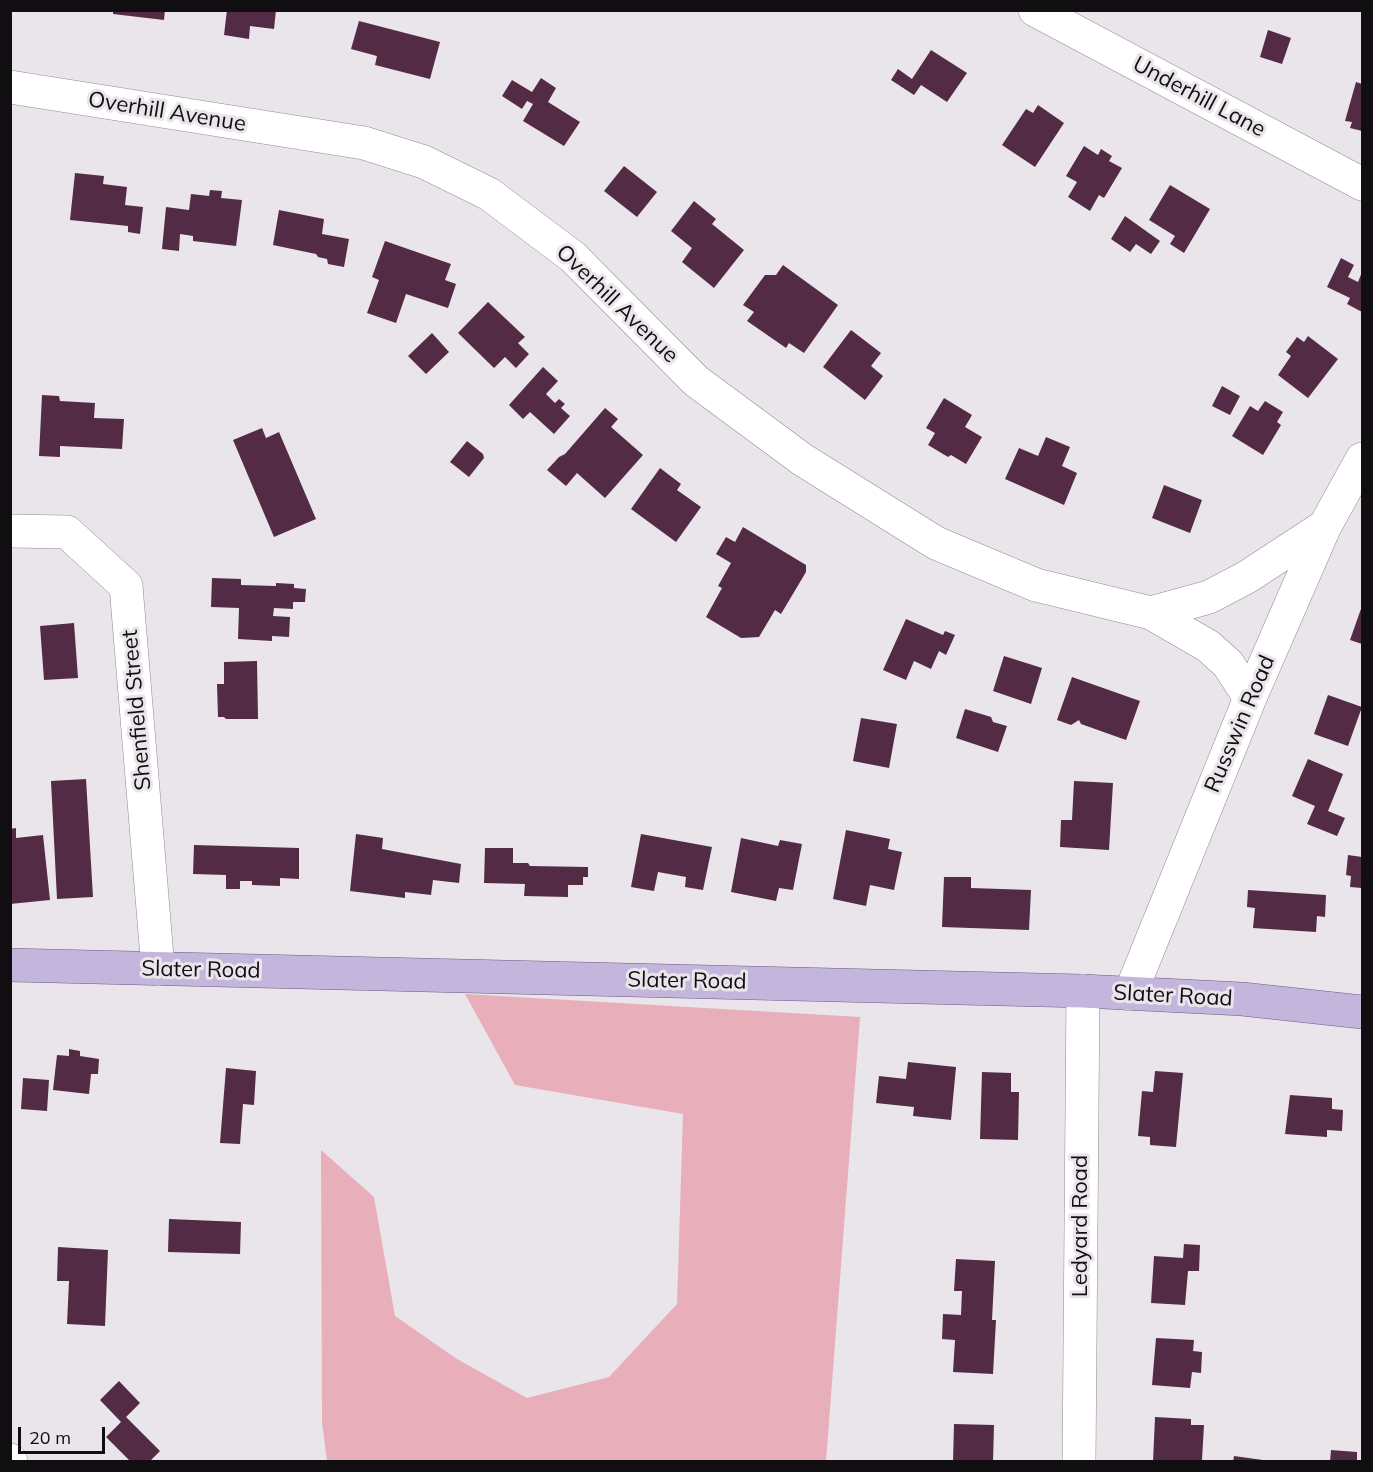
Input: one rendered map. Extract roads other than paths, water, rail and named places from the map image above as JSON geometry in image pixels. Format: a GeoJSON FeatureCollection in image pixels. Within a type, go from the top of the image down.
{"type":"FeatureCollection","features":[{"type":"Feature","properties":{"kind":"main road","name":"Slater Road"},"geometry":{"type":"LineString","coordinates":[[10,965],[1083,992],[1242,999],[1362,1012]]}},
{"type":"Feature","properties":{"kind":"street","name":"Underhill Lane"},"geometry":{"type":"LineString","coordinates":[[1035,10],[1362,184]]}},
{"type":"Feature","properties":{"kind":"street","name":"Overhill Avenue"},"geometry":{"type":"LineString","coordinates":[[10,87],[364,143],[424,162],[489,194],[573,257],[696,381],[803,460],[936,543],[1036,585],[1151,613],[1208,646],[1228,664],[1250,698]]}},
{"type":"Feature","properties":{"kind":"street","name":"Russwin Road"},"geometry":{"type":"LineString","coordinates":[[1130,994],[1250,698],[1325,525],[1362,459]]}},
{"type":"Feature","properties":{"kind":"street","name":"Overhill Avenue"},"geometry":{"type":"LineString","coordinates":[[1151,613],[1209,597],[1247,577],[1325,525]]}},
{"type":"Feature","properties":{"kind":"street","name":"Shenfield Street"},"geometry":{"type":"LineString","coordinates":[[10,531],[67,532],[126,586],[158,969]]}},
{"type":"Feature","properties":{"kind":"street","name":"Ledyard Road"},"geometry":{"type":"LineString","coordinates":[[1079,1461],[1083,992]]}}]}
